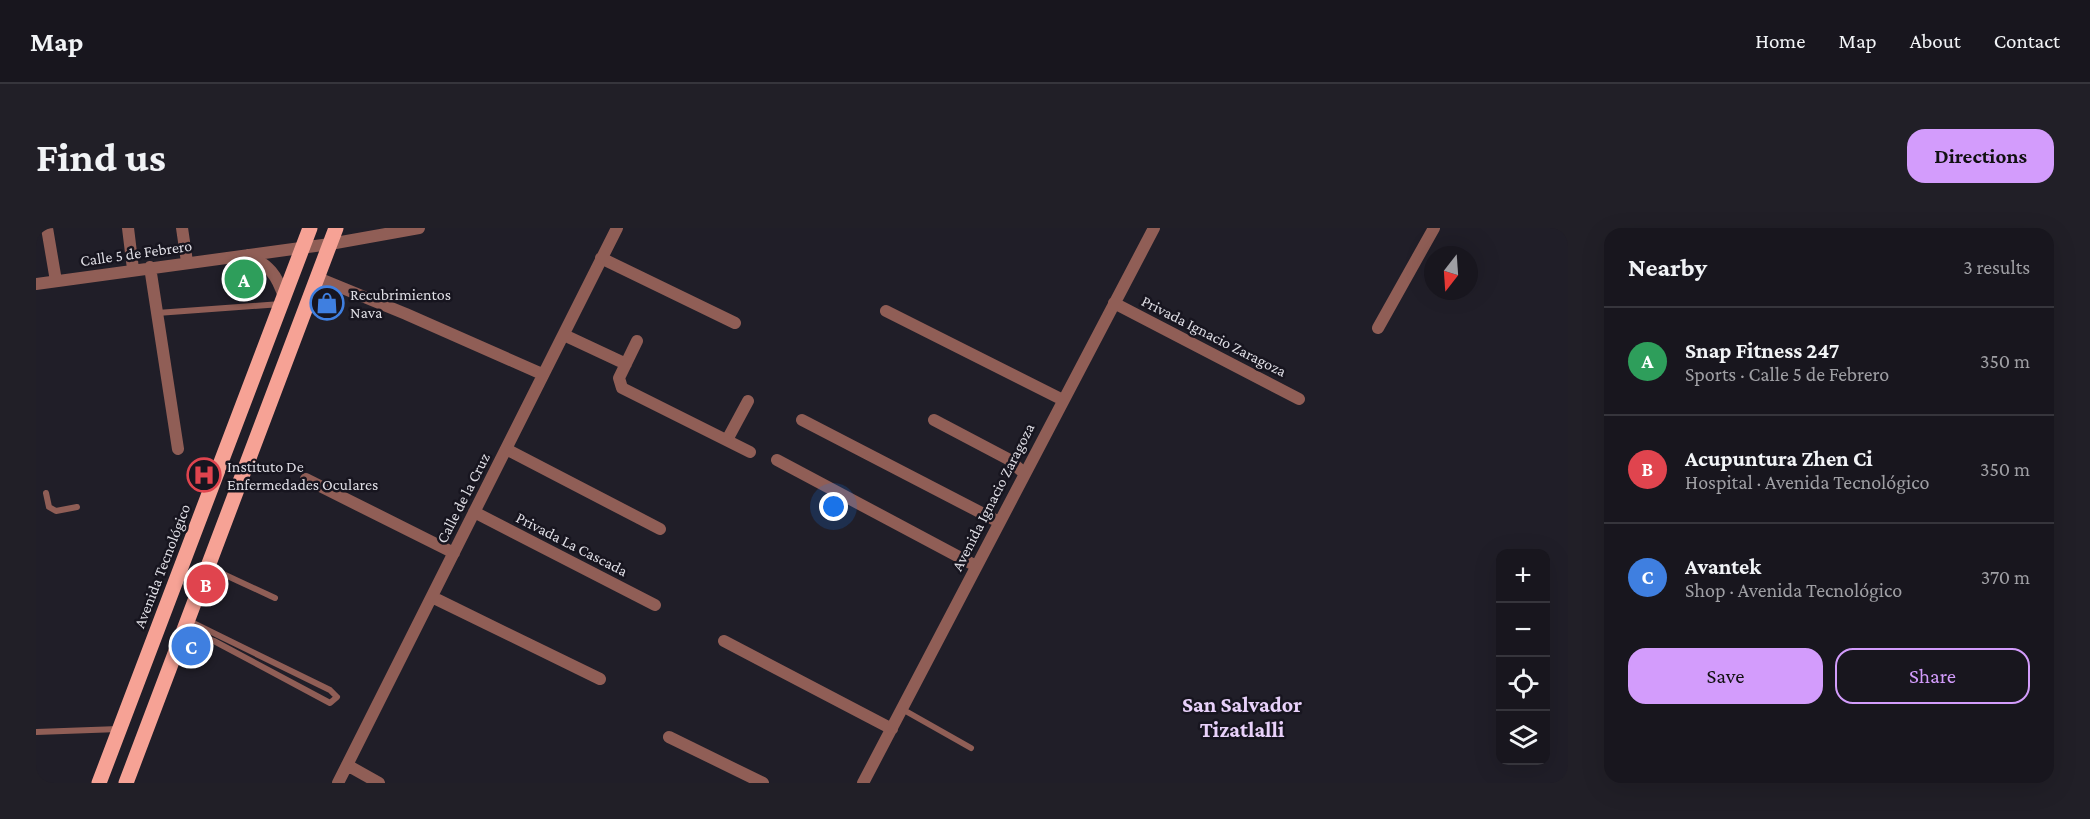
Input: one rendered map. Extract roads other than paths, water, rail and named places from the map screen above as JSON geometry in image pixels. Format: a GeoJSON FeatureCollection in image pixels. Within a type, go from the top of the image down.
{"type":"FeatureCollection","features":[{"type":"Feature","properties":{"kind":"main road","name":"Avenida Tecnológico"},"geometry":{"type":"LineString","coordinates":[[99,783],[310,228]]}},
{"type":"Feature","properties":{"kind":"main road"},"geometry":{"type":"LineString","coordinates":[[126,783],[336,228]]}},
{"type":"Feature","properties":{"kind":"street"},"geometry":{"type":"LineString","coordinates":[[47,228],[56,281]]}},
{"type":"Feature","properties":{"kind":"street"},"geometry":{"type":"LineString","coordinates":[[128,228],[133,269]]}},
{"type":"Feature","properties":{"kind":"street"},"geometry":{"type":"LineString","coordinates":[[182,228],[187,262]]}},
{"type":"Feature","properties":{"kind":"street","name":"Calle 5 de Febrero"},"geometry":{"type":"LineString","coordinates":[[36,284],[330,244],[419,228]]}},
{"type":"Feature","properties":{"kind":"street","name":"Calle de la Cruz"},"geometry":{"type":"LineString","coordinates":[[338,783],[617,228]]}},
{"type":"Feature","properties":{"kind":"street","name":"Avenida Ignacio Zaragoza"},"geometry":{"type":"LineString","coordinates":[[863,783],[1154,228]]}},
{"type":"Feature","properties":{"kind":"street"},"geometry":{"type":"LineString","coordinates":[[1378,328],[1434,228]]}},
{"type":"Feature","properties":{"kind":"street"},"geometry":{"type":"LineString","coordinates":[[247,255],[261,261],[274,273],[283,300]]}},
{"type":"Feature","properties":{"kind":"street"},"geometry":{"type":"LineString","coordinates":[[601,258],[735,323]]}},
{"type":"Feature","properties":{"kind":"street"},"geometry":{"type":"LineString","coordinates":[[150,267],[178,448]]}},
{"type":"Feature","properties":{"kind":"street"},"geometry":{"type":"LineString","coordinates":[[318,278],[542,374]]}},
{"type":"Feature","properties":{"kind":"street","name":"Privada Ignacio Zaragoza"},"geometry":{"type":"LineString","coordinates":[[1114,303],[1299,399]]}},
{"type":"Feature","properties":{"kind":"street"},"geometry":{"type":"LineString","coordinates":[[885,311],[1063,400]]}},
{"type":"Feature","properties":{"kind":"street"},"geometry":{"type":"LineString","coordinates":[[564,335],[626,364]]}},
{"type":"Feature","properties":{"kind":"street"},"geometry":{"type":"LineString","coordinates":[[637,341],[619,381],[622,388],[750,452]]}},
{"type":"Feature","properties":{"kind":"street"},"geometry":{"type":"LineString","coordinates":[[727,440],[748,401]]}},
{"type":"Feature","properties":{"kind":"street"},"geometry":{"type":"LineString","coordinates":[[802,420],[999,522]]}},
{"type":"Feature","properties":{"kind":"street"},"geometry":{"type":"LineString","coordinates":[[934,420],[1008,459],[1024,473]]}},
{"type":"Feature","properties":{"kind":"street"},"geometry":{"type":"LineString","coordinates":[[506,449],[660,529]]}},
{"type":"Feature","properties":{"kind":"street"},"geometry":{"type":"LineString","coordinates":[[777,460],[976,566]]}},
{"type":"Feature","properties":{"kind":"street"},"geometry":{"type":"LineString","coordinates":[[306,478],[454,553]]}},
{"type":"Feature","properties":{"kind":"street","name":"Privada La Cascada"},"geometry":{"type":"LineString","coordinates":[[474,512],[655,605]]}},
{"type":"Feature","properties":{"kind":"street"},"geometry":{"type":"LineString","coordinates":[[432,597],[600,679]]}},
{"type":"Feature","properties":{"kind":"street"},"geometry":{"type":"LineString","coordinates":[[724,641],[892,729]]}},
{"type":"Feature","properties":{"kind":"street"},"geometry":{"type":"LineString","coordinates":[[669,736],[763,783]]}},
{"type":"Feature","properties":{"kind":"street"},"geometry":{"type":"LineString","coordinates":[[347,765],[379,783]]}},
{"type":"Feature","properties":{"kind":"lane"},"geometry":{"type":"LineString","coordinates":[[157,313],[283,300]]}},
{"type":"Feature","properties":{"kind":"lane"},"geometry":{"type":"LineString","coordinates":[[46,493],[49,507],[56,511],[77,507]]}},
{"type":"Feature","properties":{"kind":"lane"},"geometry":{"type":"LineString","coordinates":[[207,567],[275,598]]}},
{"type":"Feature","properties":{"kind":"lane"},"geometry":{"type":"LineString","coordinates":[[185,624],[330,690],[337,697],[334,702],[329,702],[185,624]]}},
{"type":"Feature","properties":{"kind":"lane"},"geometry":{"type":"LineString","coordinates":[[902,709],[971,748]]}},
{"type":"Feature","properties":{"kind":"lane"},"geometry":{"type":"LineString","coordinates":[[36,732],[120,729]]}},
{"type":"Feature","properties":{"kind":"place","name":"Snap Fitness 247"},"geometry":{"type":"Point","coordinates":[244,279]}},
{"type":"Feature","properties":{"kind":"place","name":"Recubrimientos Nava"},"geometry":{"type":"Point","coordinates":[327,303]}},
{"type":"Feature","properties":{"kind":"place","name":"Instituto De Enfermedades Oculares"},"geometry":{"type":"Point","coordinates":[204,475]}},
{"type":"Feature","properties":{"kind":"place","name":"Acupuntura Zhen Ci"},"geometry":{"type":"Point","coordinates":[206,584]}},
{"type":"Feature","properties":{"kind":"place","name":"Avantek"},"geometry":{"type":"Point","coordinates":[191,646]}},
{"type":"Feature","properties":{"kind":"district","name":"San Salvador Tizatlalli"},"geometry":{"type":"Point","coordinates":[1242,716]}}]}
